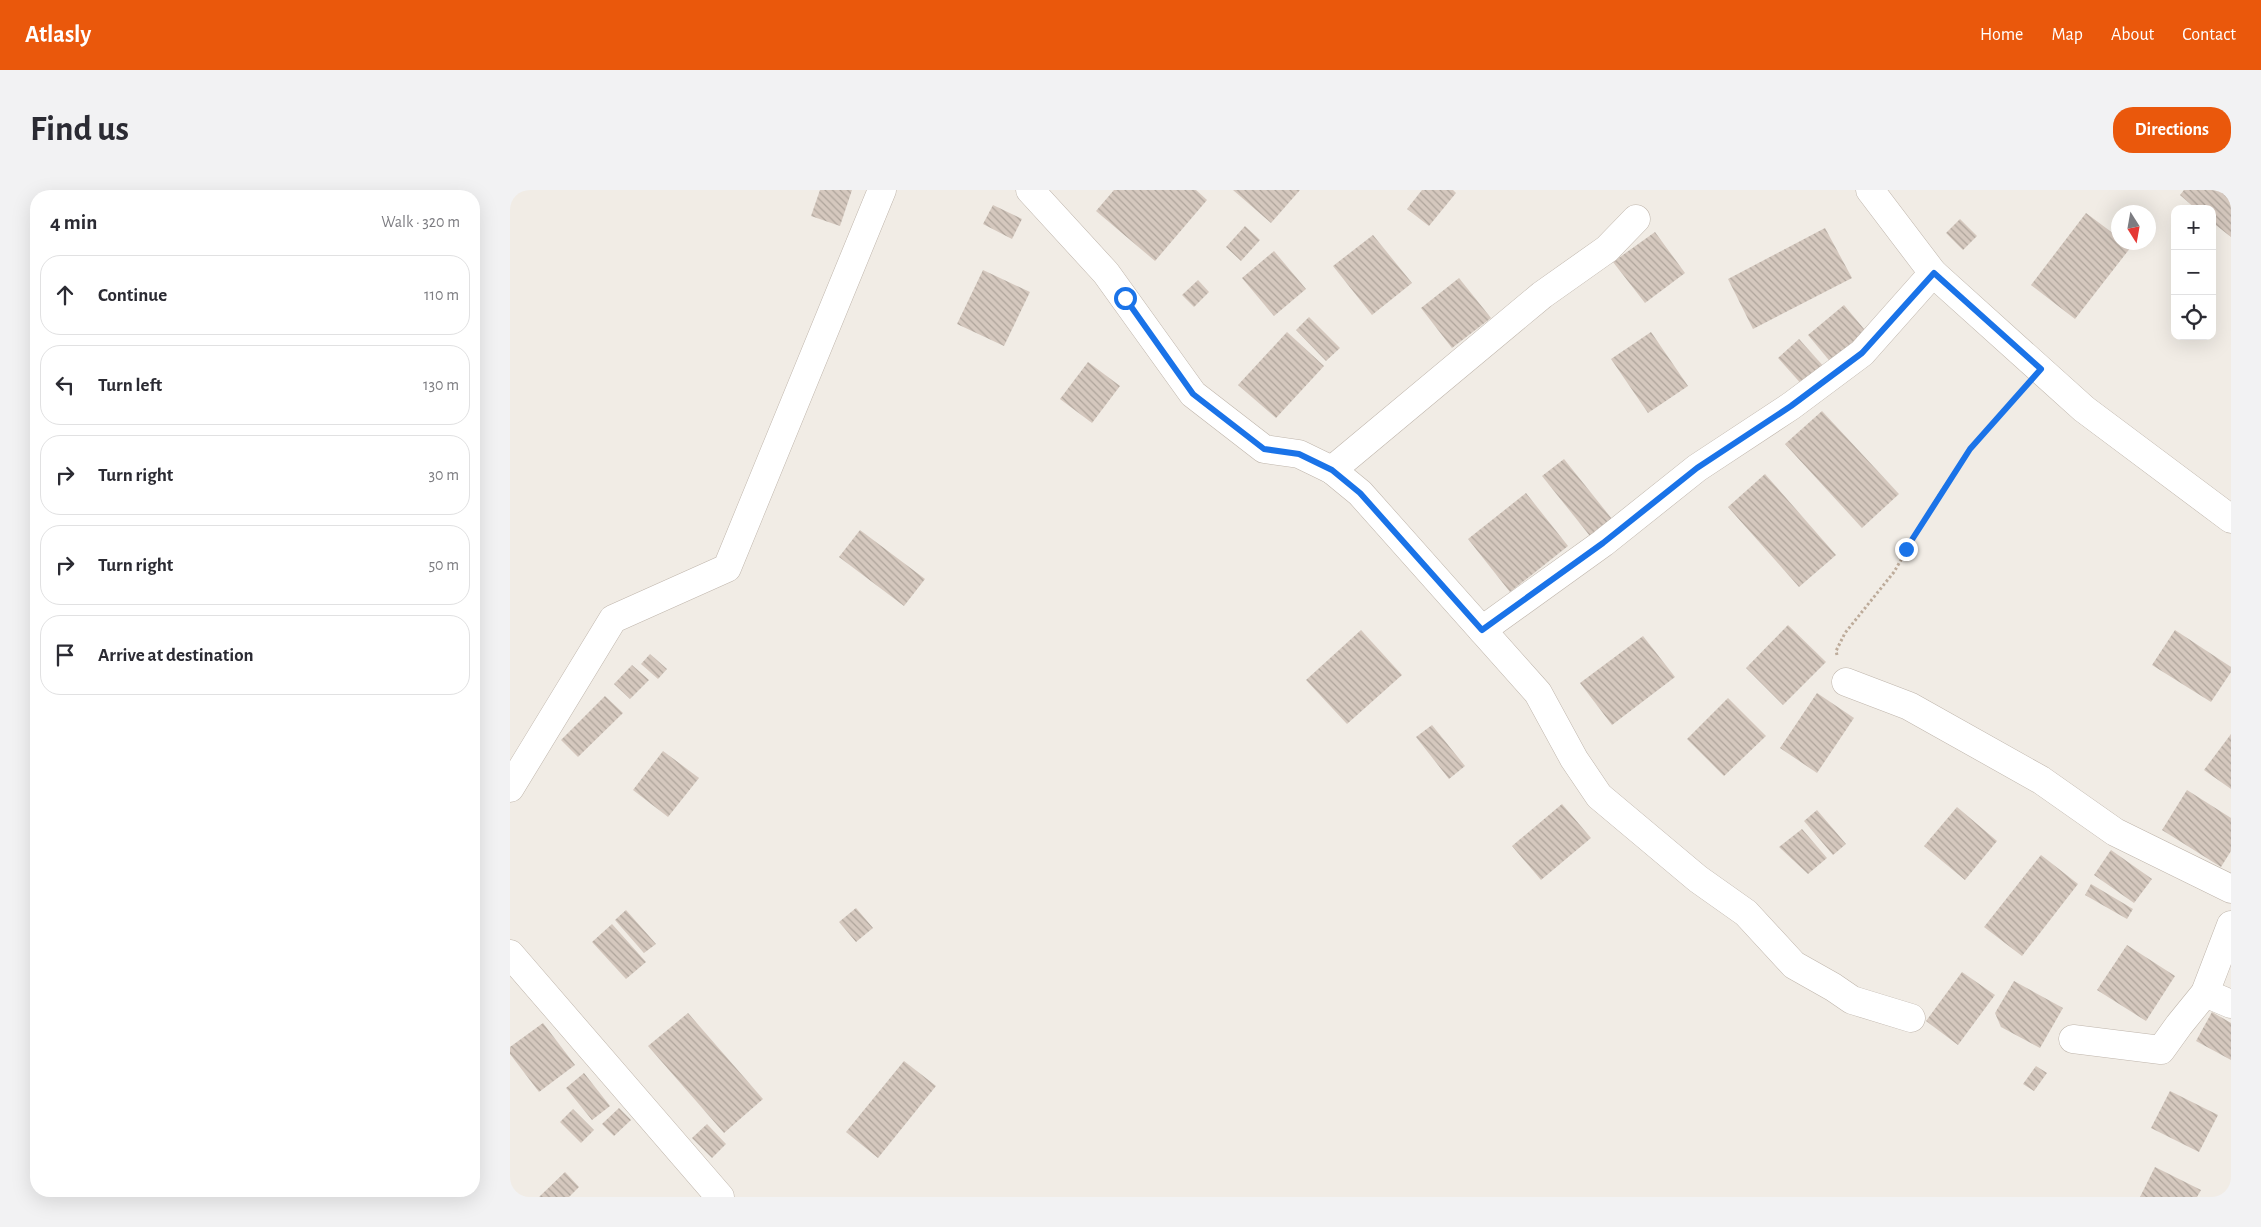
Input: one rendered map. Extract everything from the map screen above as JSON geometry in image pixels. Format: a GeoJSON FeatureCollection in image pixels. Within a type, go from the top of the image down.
{"type":"FeatureCollection","features":[{"type":"Feature","properties":{"kind":"street"},"geometry":{"type":"LineString","coordinates":[[510,788],[613,619],[727,568],[882,190]]}},
{"type":"Feature","properties":{"kind":"street"},"geometry":{"type":"LineString","coordinates":[[1030,190],[1106,273],[1193,394],[1264,449],[1299,454],[1332,470],[1360,493],[1538,693],[1574,759],[1599,796],[1698,878],[1746,913],[1794,966],[1833,986],[1852,1000],[1911,1018]]}},
{"type":"Feature","properties":{"kind":"street"},"geometry":{"type":"LineString","coordinates":[[1870,190],[1934,273],[2084,409],[2231,519]]}},
{"type":"Feature","properties":{"kind":"street"},"geometry":{"type":"LineString","coordinates":[[1332,470],[1542,295],[1607,249],[1636,219]]}},
{"type":"Feature","properties":{"kind":"street"},"geometry":{"type":"LineString","coordinates":[[1482,630],[1603,543],[1697,468],[1791,406],[1862,353],[1934,273]]}},
{"type":"Feature","properties":{"kind":"street"},"geometry":{"type":"LineString","coordinates":[[1846,682],[1909,706],[2040,780],[2116,832],[2231,889]]}},
{"type":"Feature","properties":{"kind":"street"},"geometry":{"type":"LineString","coordinates":[[2073,1039],[2161,1050],[2205,993],[2231,924]]}},
{"type":"Feature","properties":{"kind":"street"},"geometry":{"type":"LineString","coordinates":[[510,954],[720,1197]]}},
{"type":"Feature","properties":{"kind":"street"},"geometry":{"type":"LineString","coordinates":[[2205,993],[2231,1004]]}},
{"type":"Feature","properties":{"kind":"path"},"geometry":{"type":"LineString","coordinates":[[1846,682],[1836,651],[1845,633],[1894,572],[1939,495],[1970,449],[2041,369]]}},
{"type":"Feature","properties":{"kind":"building"},"geometry":{"type":"Polygon","coordinates":[[[820,190],[852,190],[840,226],[811,216],[820,190]]]}},
{"type":"Feature","properties":{"kind":"building"},"geometry":{"type":"Polygon","coordinates":[[[1114,190],[1196,190],[1207,200],[1155,261],[1096,211],[1114,190]]]}},
{"type":"Feature","properties":{"kind":"building"},"geometry":{"type":"Polygon","coordinates":[[[1233,190],[1300,190],[1271,223],[1233,190]]]}},
{"type":"Feature","properties":{"kind":"building"},"geometry":{"type":"Polygon","coordinates":[[[1422,190],[1453,190],[1456,193],[1429,226],[1407,209],[1422,190]]]}},
{"type":"Feature","properties":{"kind":"building"},"geometry":{"type":"Polygon","coordinates":[[[2184,190],[2231,190],[2231,237],[2216,225],[2216,205],[2191,205],[2180,195],[2184,190]]]}},
{"type":"Feature","properties":{"kind":"building"},"geometry":{"type":"Polygon","coordinates":[[[993,205],[1022,219],[1012,239],[983,224],[993,205]]]}},
{"type":"Feature","properties":{"kind":"building"},"geometry":{"type":"Polygon","coordinates":[[[2086,213],[2111,232],[2111,250],[2129,250],[2075,319],[2031,285],[2086,213]]]}},
{"type":"Feature","properties":{"kind":"building"},"geometry":{"type":"Polygon","coordinates":[[[1960,219],[1977,236],[1963,250],[1946,233],[1960,219]]]}},
{"type":"Feature","properties":{"kind":"building"},"geometry":{"type":"Polygon","coordinates":[[[1245,226],[1260,240],[1241,261],[1226,247],[1245,226]]]}},
{"type":"Feature","properties":{"kind":"building"},"geometry":{"type":"Polygon","coordinates":[[[1825,228],[1852,278],[1753,329],[1728,279],[1825,228]]]}},
{"type":"Feature","properties":{"kind":"building"},"geometry":{"type":"Polygon","coordinates":[[[1655,232],[1685,273],[1645,303],[1613,262],[1655,232]]]}},
{"type":"Feature","properties":{"kind":"building"},"geometry":{"type":"Polygon","coordinates":[[[1373,235],[1412,283],[1372,315],[1333,266],[1373,235]]]}},
{"type":"Feature","properties":{"kind":"building"},"geometry":{"type":"Polygon","coordinates":[[[1274,251],[1306,289],[1274,316],[1242,278],[1274,251]]]}},
{"type":"Feature","properties":{"kind":"building"},"geometry":{"type":"Polygon","coordinates":[[[983,270],[1030,292],[1004,346],[957,324],[983,270]]]}},
{"type":"Feature","properties":{"kind":"building"},"geometry":{"type":"Polygon","coordinates":[[[1459,278],[1491,318],[1452,348],[1421,308],[1459,278]]]}},
{"type":"Feature","properties":{"kind":"building"},"geometry":{"type":"Polygon","coordinates":[[[1198,280],[1209,292],[1194,307],[1182,295],[1198,280]]]}},
{"type":"Feature","properties":{"kind":"building"},"geometry":{"type":"Polygon","coordinates":[[[1844,305],[1869,335],[1833,365],[1808,335],[1844,305]]]}},
{"type":"Feature","properties":{"kind":"building"},"geometry":{"type":"Polygon","coordinates":[[[1309,317],[1340,348],[1326,361],[1296,330],[1309,317]]]}},
{"type":"Feature","properties":{"kind":"building"},"geometry":{"type":"Polygon","coordinates":[[[1287,332],[1324,366],[1276,418],[1238,385],[1287,332]]]}},
{"type":"Feature","properties":{"kind":"building"},"geometry":{"type":"Polygon","coordinates":[[[1651,332],[1688,386],[1648,413],[1611,359],[1651,332]]]}},
{"type":"Feature","properties":{"kind":"building"},"geometry":{"type":"Polygon","coordinates":[[[1799,339],[1825,368],[1804,387],[1778,358],[1799,339]]]}},
{"type":"Feature","properties":{"kind":"building"},"geometry":{"type":"Polygon","coordinates":[[[1088,362],[1120,386],[1092,423],[1060,399],[1088,362]]]}},
{"type":"Feature","properties":{"kind":"building"},"geometry":{"type":"Polygon","coordinates":[[[1822,411],[1899,494],[1862,528],[1785,444],[1822,411]]]}},
{"type":"Feature","properties":{"kind":"building"},"geometry":{"type":"Polygon","coordinates":[[[1564,459],[1612,519],[1590,536],[1542,476],[1564,459]]]}},
{"type":"Feature","properties":{"kind":"building"},"geometry":{"type":"Polygon","coordinates":[[[1765,474],[1836,555],[1799,587],[1728,507],[1765,474]]]}},
{"type":"Feature","properties":{"kind":"building"},"geometry":{"type":"Polygon","coordinates":[[[1526,493],[1568,546],[1510,592],[1468,539],[1526,493]]]}},
{"type":"Feature","properties":{"kind":"building"},"geometry":{"type":"Polygon","coordinates":[[[860,530],[925,579],[904,606],[839,557],[860,530]]]}},
{"type":"Feature","properties":{"kind":"building"},"geometry":{"type":"Polygon","coordinates":[[[1788,625],[1826,662],[1783,705],[1746,668],[1788,625]]]}},
{"type":"Feature","properties":{"kind":"building"},"geometry":{"type":"Polygon","coordinates":[[[1361,630],[1402,675],[1347,724],[1306,680],[1361,630]]]}},
{"type":"Feature","properties":{"kind":"building"},"geometry":{"type":"Polygon","coordinates":[[[2175,630],[2231,667],[2231,672],[2211,702],[2152,665],[2175,630]]]}},
{"type":"Feature","properties":{"kind":"building"},"geometry":{"type":"Polygon","coordinates":[[[1643,636],[1675,677],[1612,725],[1580,683],[1643,636]]]}},
{"type":"Feature","properties":{"kind":"building"},"geometry":{"type":"Polygon","coordinates":[[[650,654],[667,669],[658,679],[641,664],[650,654]]]}},
{"type":"Feature","properties":{"kind":"building"},"geometry":{"type":"Polygon","coordinates":[[[632,665],[649,680],[630,699],[614,684],[632,665]]]}},
{"type":"Feature","properties":{"kind":"building"},"geometry":{"type":"Polygon","coordinates":[[[1817,693],[1854,718],[1817,773],[1780,748],[1817,693]]]}},
{"type":"Feature","properties":{"kind":"building"},"geometry":{"type":"Polygon","coordinates":[[[605,696],[623,713],[578,757],[561,740],[605,696]]]}},
{"type":"Feature","properties":{"kind":"building"},"geometry":{"type":"Polygon","coordinates":[[[1728,698],[1766,736],[1724,776],[1687,739],[1728,698]]]}},
{"type":"Feature","properties":{"kind":"building"},"geometry":{"type":"Polygon","coordinates":[[[1432,725],[1465,766],[1449,779],[1416,737],[1432,725]]]}},
{"type":"Feature","properties":{"kind":"building"},"geometry":{"type":"Polygon","coordinates":[[[2231,734],[2231,789],[2204,770],[2231,734]]]}},
{"type":"Feature","properties":{"kind":"building"},"geometry":{"type":"Polygon","coordinates":[[[663,751],[699,778],[668,817],[633,790],[663,751]]]}},
{"type":"Feature","properties":{"kind":"building"},"geometry":{"type":"Polygon","coordinates":[[[2187,790],[2231,818],[2231,851],[2221,867],[2162,830],[2187,790]]]}},
{"type":"Feature","properties":{"kind":"building"},"geometry":{"type":"Polygon","coordinates":[[[1562,804],[1591,838],[1541,880],[1512,846],[1562,804]]]}},
{"type":"Feature","properties":{"kind":"building"},"geometry":{"type":"Polygon","coordinates":[[[1957,807],[1997,841],[1965,880],[1924,846],[1957,807]]]}},
{"type":"Feature","properties":{"kind":"building"},"geometry":{"type":"Polygon","coordinates":[[[1817,810],[1846,844],[1833,855],[1804,821],[1817,810]]]}},
{"type":"Feature","properties":{"kind":"building"},"geometry":{"type":"Polygon","coordinates":[[[1802,829],[1827,858],[1808,874],[1779,847],[1802,829]]]}},
{"type":"Feature","properties":{"kind":"building"},"geometry":{"type":"Polygon","coordinates":[[[2111,850],[2152,879],[2134,903],[2094,875],[2111,850]]]}},
{"type":"Feature","properties":{"kind":"building"},"geometry":{"type":"Polygon","coordinates":[[[2041,855],[2078,884],[2022,956],[1984,927],[2041,855]]]}},
{"type":"Feature","properties":{"kind":"building"},"geometry":{"type":"Polygon","coordinates":[[[2091,884],[2133,909],[2127,919],[2085,895],[2091,884]]]}},
{"type":"Feature","properties":{"kind":"building"},"geometry":{"type":"Polygon","coordinates":[[[856,908],[873,928],[856,942],[839,922],[856,908]]]}},
{"type":"Feature","properties":{"kind":"building"},"geometry":{"type":"Polygon","coordinates":[[[626,910],[656,944],[644,953],[615,920],[626,910]]]}},
{"type":"Feature","properties":{"kind":"building"},"geometry":{"type":"Polygon","coordinates":[[[612,924],[646,962],[626,979],[592,942],[612,924]]]}},
{"type":"Feature","properties":{"kind":"building"},"geometry":{"type":"Polygon","coordinates":[[[2127,945],[2175,976],[2146,1021],[2097,990],[2127,945]]]}},
{"type":"Feature","properties":{"kind":"building"},"geometry":{"type":"Polygon","coordinates":[[[1962,972],[1995,995],[1958,1045],[1926,1021],[1962,972]]]}},
{"type":"Feature","properties":{"kind":"building"},"geometry":{"type":"Polygon","coordinates":[[[2014,981],[2063,1008],[2040,1048],[2001,1027],[1995,1013],[2014,981]]]}},
{"type":"Feature","properties":{"kind":"building"},"geometry":{"type":"Polygon","coordinates":[[[2212,1012],[2231,1023],[2231,1060],[2196,1041],[2212,1012]]]}},
{"type":"Feature","properties":{"kind":"building"},"geometry":{"type":"Polygon","coordinates":[[[688,1013],[763,1099],[724,1133],[648,1046],[688,1013]]]}},
{"type":"Feature","properties":{"kind":"building"},"geometry":{"type":"Polygon","coordinates":[[[543,1023],[575,1065],[539,1092],[510,1054],[510,1047],[543,1023]]]}},
{"type":"Feature","properties":{"kind":"building"},"geometry":{"type":"Polygon","coordinates":[[[904,1061],[936,1086],[878,1158],[846,1132],[904,1061]]]}},
{"type":"Feature","properties":{"kind":"building"},"geometry":{"type":"Polygon","coordinates":[[[2036,1066],[2047,1073],[2034,1091],[2023,1084],[2036,1066]]]}},
{"type":"Feature","properties":{"kind":"building"},"geometry":{"type":"Polygon","coordinates":[[[584,1073],[610,1106],[592,1120],[566,1088],[584,1073]]]}},
{"type":"Feature","properties":{"kind":"building"},"geometry":{"type":"Polygon","coordinates":[[[2170,1091],[2218,1115],[2199,1152],[2151,1128],[2170,1091]]]}},
{"type":"Feature","properties":{"kind":"building"},"geometry":{"type":"Polygon","coordinates":[[[619,1108],[631,1120],[614,1136],[602,1124],[619,1108]]]}},
{"type":"Feature","properties":{"kind":"building"},"geometry":{"type":"Polygon","coordinates":[[[573,1109],[594,1130],[581,1143],[560,1122],[573,1109]]]}},
{"type":"Feature","properties":{"kind":"building"},"geometry":{"type":"Polygon","coordinates":[[[707,1124],[726,1144],[712,1158],[692,1138],[707,1124]]]}},
{"type":"Feature","properties":{"kind":"building"},"geometry":{"type":"Polygon","coordinates":[[[2155,1167],[2201,1190],[2197,1197],[2140,1197],[2155,1167]]]}},
{"type":"Feature","properties":{"kind":"building"},"geometry":{"type":"Polygon","coordinates":[[[565,1172],[579,1187],[569,1197],[539,1197],[565,1172]]]}},
{"type":"Feature","properties":{"kind":"route"},"geometry":{"type":"LineString","coordinates":[[1125,298],[1193,394],[1264,449],[1299,454],[1332,470],[1360,493],[1482,630],[1603,543],[1697,468],[1791,406],[1862,353],[1934,273],[2041,369],[1970,449],[1906,549]]}}]}
